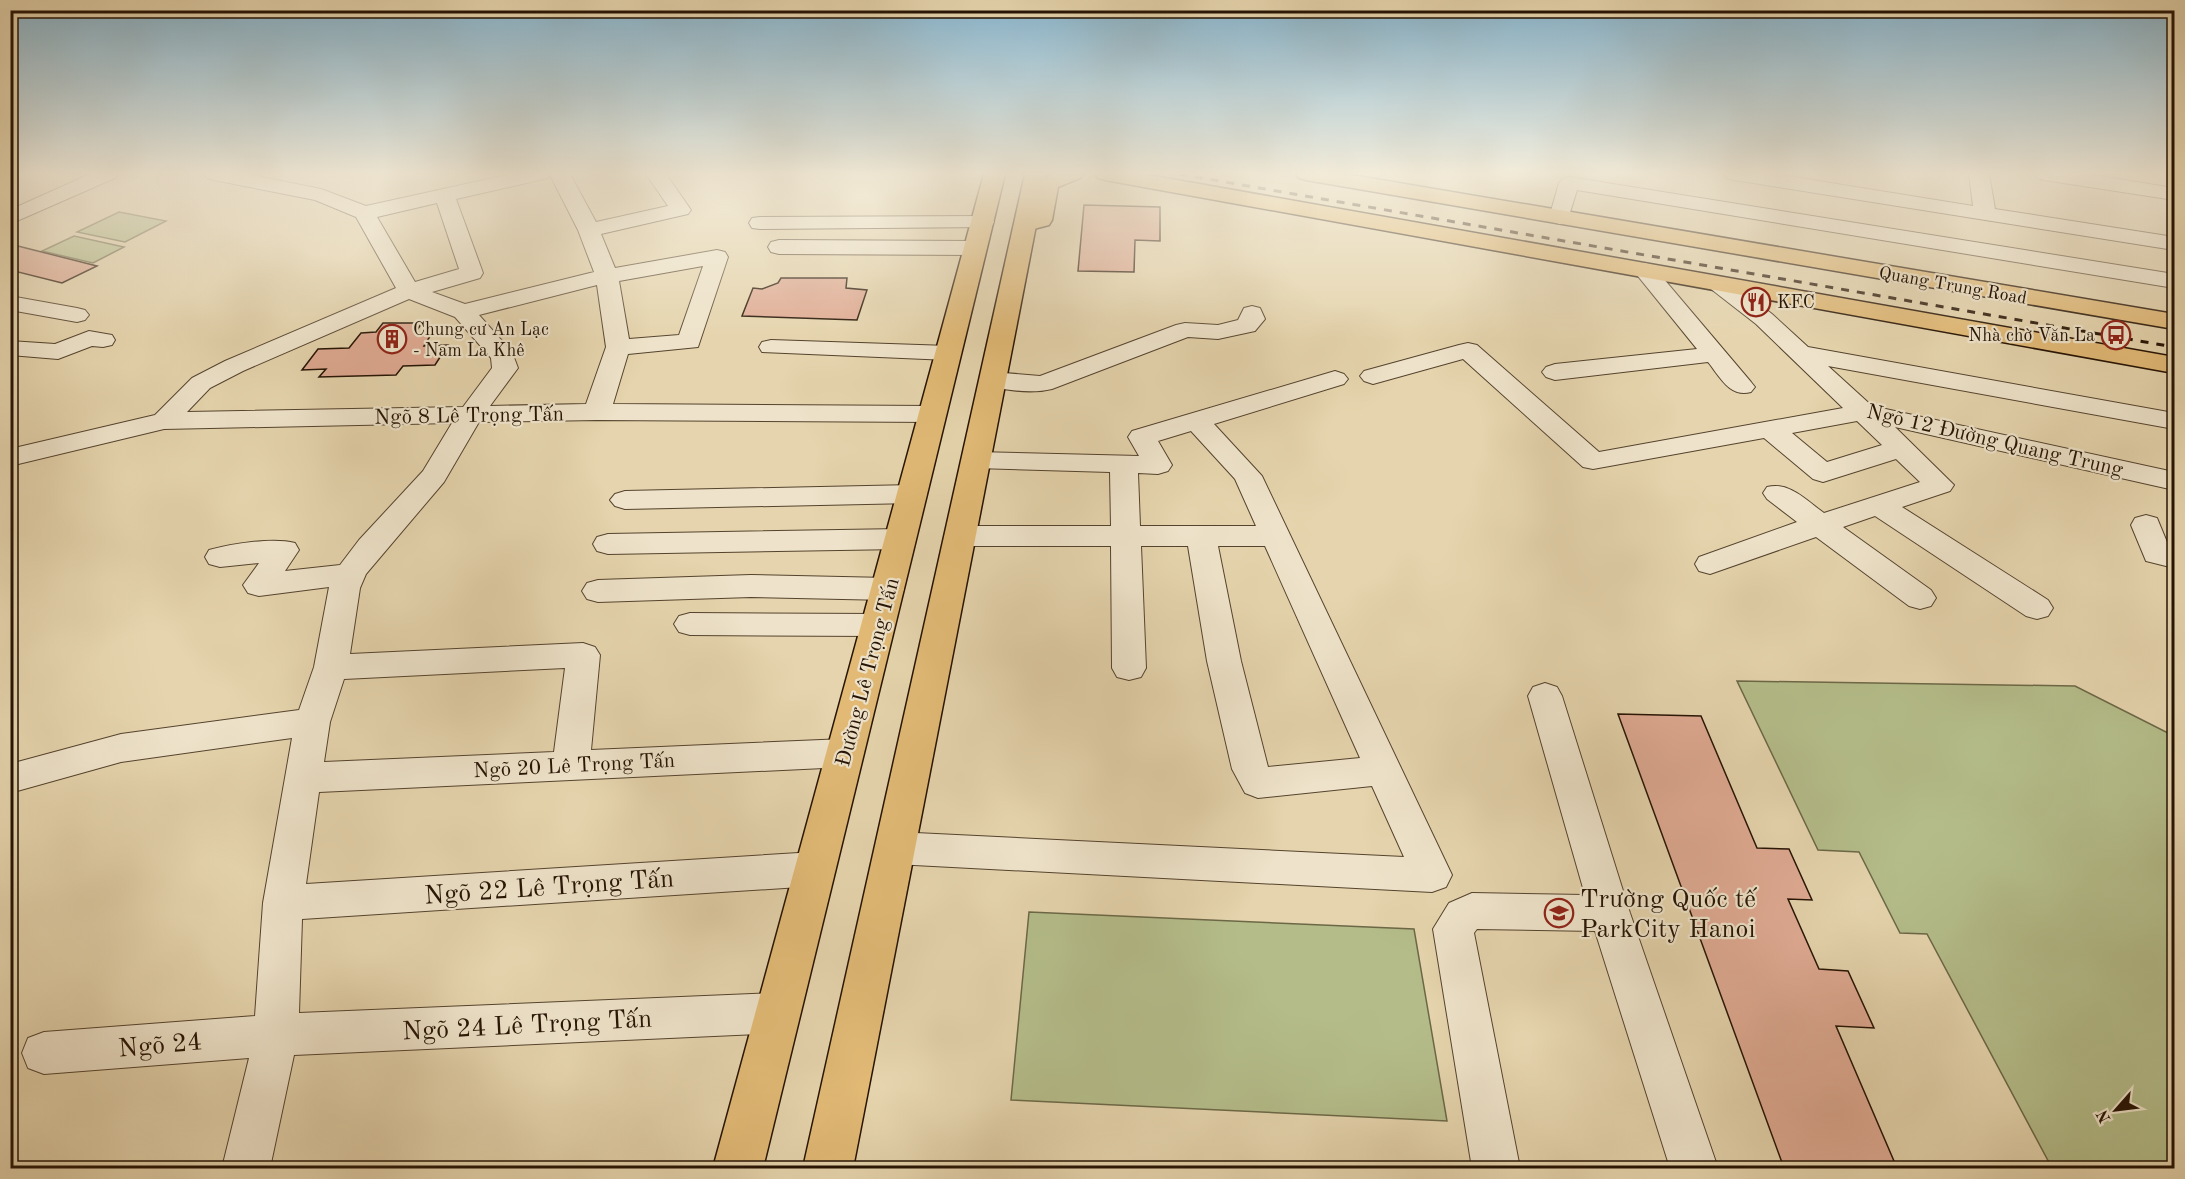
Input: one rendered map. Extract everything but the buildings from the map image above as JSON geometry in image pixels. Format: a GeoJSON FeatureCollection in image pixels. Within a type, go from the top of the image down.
{"type":"FeatureCollection","features":[{"type":"Feature","properties":{"kind":"main road","name":"Đường Lê Trọng Tấn"},"geometry":{"type":"LineString","coordinates":[[738,1168],[981,229]]}},
{"type":"Feature","properties":{"kind":"main road"},"geometry":{"type":"LineString","coordinates":[[828,1168],[1025,229]]}},
{"type":"Feature","properties":{"kind":"main road","name":"Quang Trung Road"},"geometry":{"type":"LineString","coordinates":[[1414,229],[2175,365]]}},
{"type":"Feature","properties":{"kind":"main road","name":"Quang Trung Road"},"geometry":{"type":"LineString","coordinates":[[1625,229],[2175,322]]}},
{"type":"Feature","properties":{"kind":"street"},"geometry":{"type":"LineString","coordinates":[[246,1168],[276,1035],[283,903],[312,722],[331,667],[344,588],[350,574],[370,547],[434,476],[470,415],[505,368],[503,357],[463,312],[409,291],[373,229]]}},
{"type":"Feature","properties":{"kind":"street"},"geometry":{"type":"LineString","coordinates":[[164,421],[201,383],[234,366],[409,291],[472,273],[457,229]]}},
{"type":"Feature","properties":{"kind":"street"},"geometry":{"type":"LineString","coordinates":[[594,229],[589,230],[608,276],[618,347],[597,412]]}},
{"type":"Feature","properties":{"kind":"street"},"geometry":{"type":"LineString","coordinates":[[870,229],[979,235]]}},
{"type":"Feature","properties":{"kind":"street"},"geometry":{"type":"LineString","coordinates":[[1854,229],[2175,281]]}},
{"type":"Feature","properties":{"kind":"street"},"geometry":{"type":"LineString","coordinates":[[2083,229],[2175,244]]}},
{"type":"Feature","properties":{"kind":"street"},"geometry":{"type":"LineString","coordinates":[[779,247],[979,235]]}},
{"type":"Feature","properties":{"kind":"street"},"geometry":{"type":"LineString","coordinates":[[463,312],[608,276],[717,257],[689,342],[618,347]]}},
{"type":"Feature","properties":{"kind":"street"},"geometry":{"type":"LineString","coordinates":[[1644,270],[1742,387]]}},
{"type":"Feature","properties":{"kind":"street","name":"Ngõ 12 Đường Quang Trung"},"geometry":{"type":"LineString","coordinates":[[1719,284],[1764,319],[1863,412],[2105,468],[2175,481]]}},
{"type":"Feature","properties":{"kind":"street"},"geometry":{"type":"LineString","coordinates":[[10,303],[78,315]]}},
{"type":"Feature","properties":{"kind":"street"},"geometry":{"type":"LineString","coordinates":[[993,380],[1042,384],[1185,330],[1218,332],[1246,326],[1253,319],[1252,313]]}},
{"type":"Feature","properties":{"kind":"street"},"geometry":{"type":"LineString","coordinates":[[10,348],[58,352],[89,338],[103,340]]}},
{"type":"Feature","properties":{"kind":"street"},"geometry":{"type":"LineString","coordinates":[[771,347],[949,352]]}},
{"type":"Feature","properties":{"kind":"street"},"geometry":{"type":"LineString","coordinates":[[1373,376],[1468,350],[1593,461],[1863,412],[1940,485],[1710,564]]}},
{"type":"Feature","properties":{"kind":"street"},"geometry":{"type":"LineString","coordinates":[[1800,353],[2175,421]]}},
{"type":"Feature","properties":{"kind":"street"},"geometry":{"type":"LineString","coordinates":[[1555,372],[1669,361],[1713,354]]}},
{"type":"Feature","properties":{"kind":"street"},"geometry":{"type":"LineString","coordinates":[[976,460],[1158,465],[1142,437],[1335,379]]}},
{"type":"Feature","properties":{"kind":"street","name":"Ngõ 8 Lê Trọng Tấn"},"geometry":{"type":"LineString","coordinates":[[10,458],[164,421],[597,412],[933,414]]}},
{"type":"Feature","properties":{"kind":"street"},"geometry":{"type":"LineString","coordinates":[[895,848],[1432,875],[1248,476],[1197,422]]}},
{"type":"Feature","properties":{"kind":"street"},"geometry":{"type":"LineString","coordinates":[[1770,429],[1823,473],[1901,448]]}},
{"type":"Feature","properties":{"kind":"street"},"geometry":{"type":"LineString","coordinates":[[1124,464],[1129,668]]}},
{"type":"Feature","properties":{"kind":"street"},"geometry":{"type":"LineString","coordinates":[[1777,493],[1920,598]]}},
{"type":"Feature","properties":{"kind":"street"},"geometry":{"type":"LineString","coordinates":[[625,500],[912,494]]}},
{"type":"Feature","properties":{"kind":"street"},"geometry":{"type":"LineString","coordinates":[[1880,506],[2037,608]]}},
{"type":"Feature","properties":{"kind":"street"},"geometry":{"type":"LineString","coordinates":[[2175,531],[2146,525],[2157,554],[2175,558]]}},
{"type":"Feature","properties":{"kind":"street"},"geometry":{"type":"LineString","coordinates":[[961,536],[1275,536]]}},
{"type":"Feature","properties":{"kind":"street"},"geometry":{"type":"LineString","coordinates":[[1201,536],[1224,661],[1250,769],[1258,783],[1383,770]]}},
{"type":"Feature","properties":{"kind":"street"},"geometry":{"type":"LineString","coordinates":[[608,544],[901,539]]}},
{"type":"Feature","properties":{"kind":"street"},"geometry":{"type":"LineString","coordinates":[[220,557],[284,550],[259,585],[350,574]]}},
{"type":"Feature","properties":{"kind":"street"},"geometry":{"type":"LineString","coordinates":[[598,591],[751,586],[888,589]]}},
{"type":"Feature","properties":{"kind":"street"},"geometry":{"type":"LineString","coordinates":[[690,624],[878,625]]}},
{"type":"Feature","properties":{"kind":"street"},"geometry":{"type":"LineString","coordinates":[[331,667],[583,655],[571,766]]}},
{"type":"Feature","properties":{"kind":"street"},"geometry":{"type":"LineString","coordinates":[[1545,696],[1610,913],[1694,1168]]}},
{"type":"Feature","properties":{"kind":"street"},"geometry":{"type":"LineString","coordinates":[[10,779],[121,748],[312,722]]}},
{"type":"Feature","properties":{"kind":"street","name":"Ngõ 20 Lê Trọng Tấn"},"geometry":{"type":"LineString","coordinates":[[303,778],[845,753]]}},
{"type":"Feature","properties":{"kind":"street","name":"Ngõ 22 Lê Trọng Tấn"},"geometry":{"type":"LineString","coordinates":[[283,903],[815,869]]}},
{"type":"Feature","properties":{"kind":"street"},"geometry":{"type":"LineString","coordinates":[[1496,1168],[1453,929],[1463,916],[1472,911],[1610,913]]}},
{"type":"Feature","properties":{"kind":"street","name":"Ngõ 24 Lê Trọng Tấn"},"geometry":{"type":"LineString","coordinates":[[276,1035],[778,1013]]}},
{"type":"Feature","properties":{"kind":"street","name":"Ngõ 24"},"geometry":{"type":"LineString","coordinates":[[44,1053],[276,1035]]}},
{"type":"Feature","properties":{"kind":"green space"},"geometry":{"type":"Polygon","coordinates":[[[83,229],[150,229],[125,242],[77,232],[83,229]]]}},
{"type":"Feature","properties":{"kind":"green space"},"geometry":{"type":"Polygon","coordinates":[[[74,236],[124,247],[93,263],[42,251],[74,236]]]}},
{"type":"Feature","properties":{"kind":"green space"},"geometry":{"type":"Polygon","coordinates":[[[1737,681],[2075,686],[2174,736],[2174,1168],[2052,1168],[1927,934],[1900,933],[1859,852],[1818,850],[1737,681]]]}},
{"type":"Feature","properties":{"kind":"green space"},"geometry":{"type":"Polygon","coordinates":[[[1029,912],[1414,929],[1447,1121],[1011,1100],[1029,912]]]}},
{"type":"Feature","properties":{"kind":"railway"},"geometry":{"type":"LineString","coordinates":[[1495,229],[2174,347]]}},
{"type":"Feature","properties":{"kind":"place","name":"KFC"},"geometry":{"type":"Point","coordinates":[1756,302]}},
{"type":"Feature","properties":{"kind":"place","name":"Nhà chờ Văn La"},"geometry":{"type":"Point","coordinates":[2116,335]}},
{"type":"Feature","properties":{"kind":"place","name":"Chung cư An Lạc - Nam La Khê"},"geometry":{"type":"Point","coordinates":[392,339]}},
{"type":"Feature","properties":{"kind":"place","name":"Trường Quốc tế ParkCity Hanoi"},"geometry":{"type":"Point","coordinates":[1559,913]}}]}
